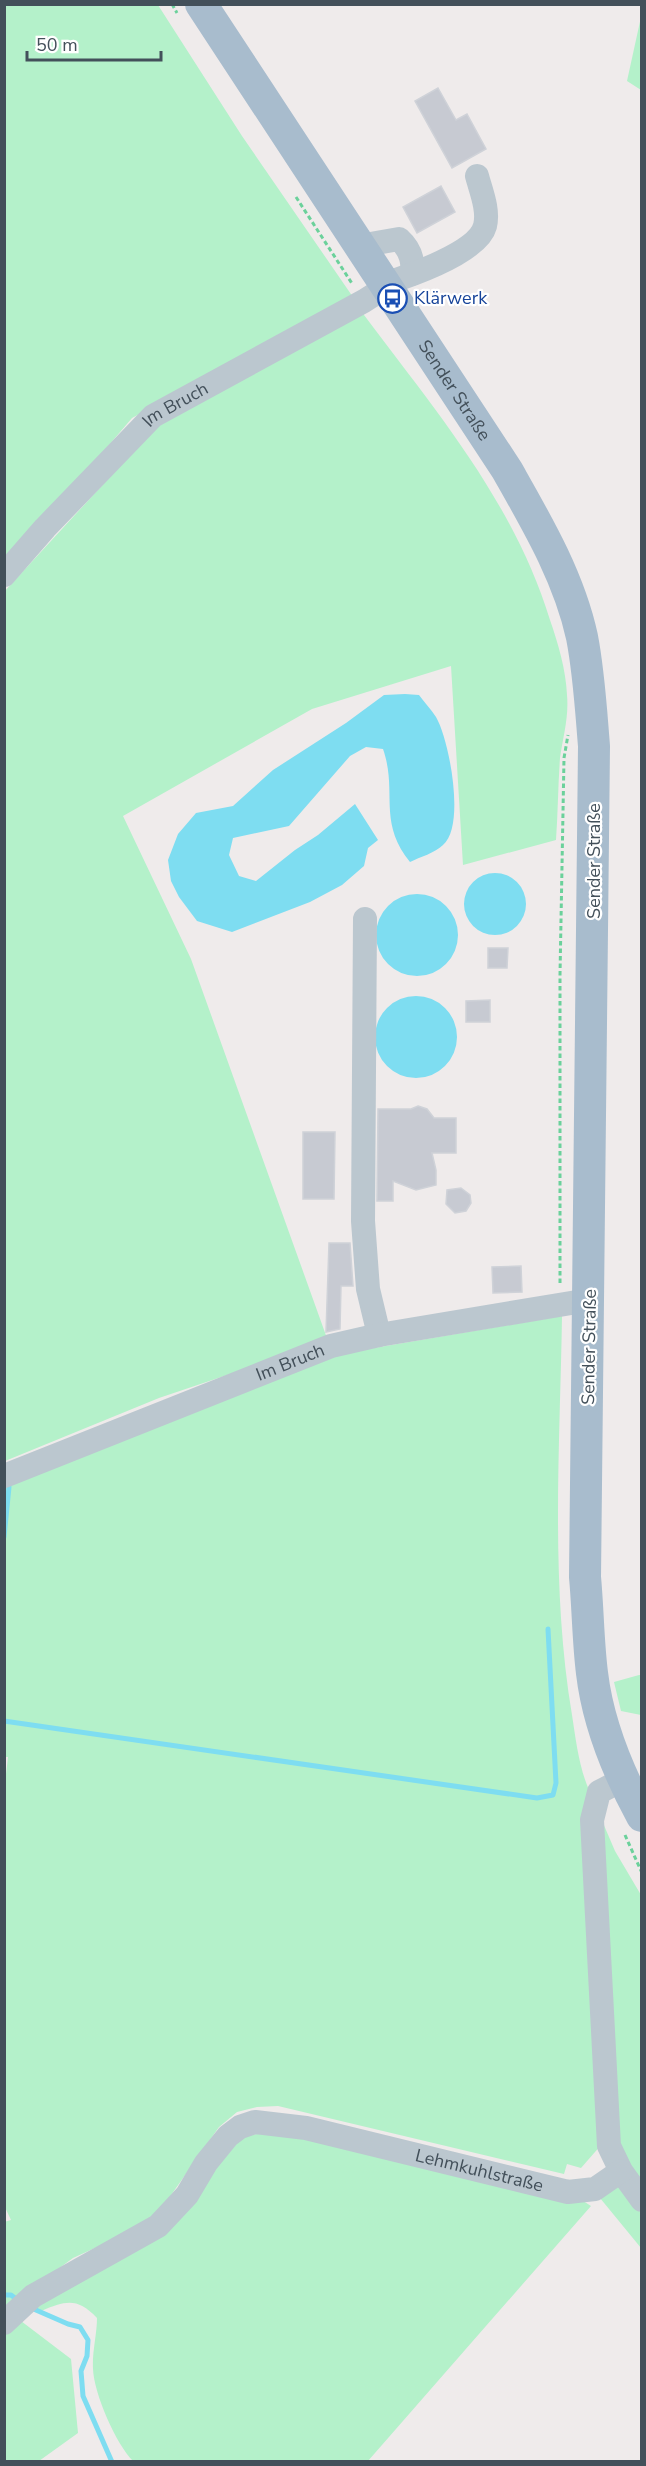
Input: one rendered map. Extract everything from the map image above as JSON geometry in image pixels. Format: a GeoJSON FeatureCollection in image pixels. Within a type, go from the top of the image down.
{"type":"FeatureCollection","features":[{"type":"Feature","properties":{"kind":"main road","name":"Sender Straße"},"geometry":{"type":"LineString","coordinates":[[190,9],[359,246],[507,470],[532,514],[564,581],[582,636],[590,690],[594,746],[575,1302],[585,1576],[592,1675],[603,1725],[622,1780],[642,1816]]}},
{"type":"Feature","properties":{"kind":"street","name":"Im Bruch"},"geometry":{"type":"LineString","coordinates":[[4,575],[45,528],[153,416],[386,287],[444,260],[477,240],[485,228],[487,216],[477,176]]}},
{"type":"Feature","properties":{"kind":"street"},"geometry":{"type":"LineString","coordinates":[[365,919],[363,1221],[368,1289],[379,1335]]}},
{"type":"Feature","properties":{"kind":"street","name":"Im Bruch"},"geometry":{"type":"LineString","coordinates":[[4,1476],[331,1346],[379,1335],[575,1302]]}},
{"type":"Feature","properties":{"kind":"street"},"geometry":{"type":"LineString","coordinates":[[622,1780],[599,1792],[592,1820],[609,2146],[621,2171],[642,2200]]}},
{"type":"Feature","properties":{"kind":"street","name":"Lehmkuhlstraße"},"geometry":{"type":"LineString","coordinates":[[7,2320],[33,2296],[158,2226],[187,2195],[206,2163],[228,2136],[240,2127],[255,2122],[306,2128],[568,2192],[595,2189],[621,2171]]}},
{"type":"Feature","properties":{"kind":"path"},"geometry":{"type":"LineString","coordinates":[[172,4],[190,9]]}},
{"type":"Feature","properties":{"kind":"path"},"geometry":{"type":"LineString","coordinates":[[296,196],[386,287]]}},
{"type":"Feature","properties":{"kind":"path"},"geometry":{"type":"LineString","coordinates":[[569,725],[564,758],[560,975],[575,1302]]}},
{"type":"Feature","properties":{"kind":"green space"},"geometry":{"type":"Polygon","coordinates":[[[5,5],[158,5],[242,136],[355,300],[132,418],[5,567],[5,5]]]}},
{"type":"Feature","properties":{"kind":"green space"},"geometry":{"type":"Polygon","coordinates":[[[641,17],[642,90],[627,81],[641,17]]]}},
{"type":"Feature","properties":{"kind":"green space"},"geometry":{"type":"Polygon","coordinates":[[[361,311],[469,457],[515,535],[534,576],[556,638],[566,686],[567,711],[560,758],[556,840],[463,865],[451,666],[312,709],[123,816],[191,959],[328,1341],[159,1398],[5,1461],[4,592],[155,428],[361,311]]]}},
{"type":"Feature","properties":{"kind":"green space"},"geometry":{"type":"Polygon","coordinates":[[[562,1316],[558,1466],[561,1616],[565,1666],[575,1734],[580,1763],[589,1790],[602,2144],[581,2168],[567,2164],[564,2174],[278,2106],[257,2107],[237,2112],[219,2127],[152,2222],[73,2258],[5,2308],[4,2222],[11,2220],[4,2205],[4,1791],[8,1757],[4,1757],[5,1486],[333,1355],[562,1316]]]}},
{"type":"Feature","properties":{"kind":"green space"},"geometry":{"type":"Polygon","coordinates":[[[641,1675],[641,1715],[621,1711],[614,1682],[641,1675]]]}},
{"type":"Feature","properties":{"kind":"green space"},"geometry":{"type":"Polygon","coordinates":[[[600,1816],[615,1851],[641,1895],[641,2188],[617,2143],[600,1816]]]}},
{"type":"Feature","properties":{"kind":"green space"},"geometry":{"type":"Polygon","coordinates":[[[278,2131],[580,2199],[591,2206],[368,2461],[133,2461],[113,2431],[97,2392],[93,2363],[97,2318],[77,2304],[64,2303],[41,2311],[32,2306],[160,2235],[243,2136],[278,2131]]]}},
{"type":"Feature","properties":{"kind":"green space"},"geometry":{"type":"Polygon","coordinates":[[[621,2184],[641,2213],[641,2248],[600,2198],[621,2184]]]}},
{"type":"Feature","properties":{"kind":"green space"},"geometry":{"type":"Polygon","coordinates":[[[21,2321],[71,2359],[78,2433],[39,2461],[5,2462],[5,2335],[21,2321]]]}},
{"type":"Feature","properties":{"kind":"water"},"geometry":{"type":"Polygon","coordinates":[[[384,695],[419,695],[436,717],[446,744],[454,802],[450,835],[443,845],[432,853],[410,862],[394,833],[389,779],[383,749],[366,747],[350,756],[289,826],[233,838],[229,855],[239,876],[256,881],[355,804],[378,840],[368,848],[364,866],[342,885],[310,902],[232,932],[197,921],[179,897],[171,881],[168,860],[178,834],[196,813],[233,806],[273,770],[346,723],[384,695]]]}},
{"type":"Feature","properties":{"kind":"water"},"geometry":{"type":"Polygon","coordinates":[[[495,873],[512,878],[517,882],[521,887],[526,904],[521,921],[517,926],[512,930],[495,935],[478,930],[473,926],[469,921],[464,904],[469,887],[473,882],[478,878],[495,873]]]}},
{"type":"Feature","properties":{"kind":"water"},"geometry":{"type":"Polygon","coordinates":[[[417,894],[433,897],[446,906],[455,919],[458,935],[455,951],[446,964],[433,973],[417,976],[401,973],[388,964],[379,951],[376,935],[379,919],[388,906],[401,897],[417,894]]]}},
{"type":"Feature","properties":{"kind":"water"},"geometry":{"type":"Polygon","coordinates":[[[416,996],[432,999],[445,1008],[454,1021],[457,1037],[454,1053],[445,1066],[432,1075],[416,1078],[400,1075],[387,1066],[378,1053],[375,1037],[378,1021],[387,1008],[400,999],[416,996]]]}},
{"type":"Feature","properties":{"kind":"building"},"geometry":{"type":"Polygon","coordinates":[[[438,88],[456,120],[467,114],[486,149],[452,168],[415,101],[438,88]]]}},
{"type":"Feature","properties":{"kind":"building"},"geometry":{"type":"Polygon","coordinates":[[[441,186],[455,212],[417,233],[403,207],[441,186]]]}},
{"type":"Feature","properties":{"kind":"building"},"geometry":{"type":"Polygon","coordinates":[[[488,948],[508,948],[507,968],[488,968],[488,948]]]}},
{"type":"Feature","properties":{"kind":"building"},"geometry":{"type":"Polygon","coordinates":[[[490,1000],[490,1022],[466,1022],[466,1001],[490,1000]]]}},
{"type":"Feature","properties":{"kind":"building"},"geometry":{"type":"Polygon","coordinates":[[[418,1106],[427,1109],[434,1118],[456,1118],[456,1153],[432,1153],[436,1170],[436,1185],[416,1190],[393,1181],[393,1201],[377,1201],[378,1109],[411,1109],[418,1106]]]}},
{"type":"Feature","properties":{"kind":"building"},"geometry":{"type":"Polygon","coordinates":[[[303,1132],[335,1132],[334,1199],[303,1199],[303,1132]]]}},
{"type":"Feature","properties":{"kind":"building"},"geometry":{"type":"Polygon","coordinates":[[[461,1188],[470,1195],[471,1203],[466,1211],[455,1213],[446,1204],[447,1190],[461,1188]]]}},
{"type":"Feature","properties":{"kind":"building"},"geometry":{"type":"Polygon","coordinates":[[[329,1243],[350,1243],[353,1286],[341,1286],[340,1329],[326,1332],[329,1243]]]}},
{"type":"Feature","properties":{"kind":"building"},"geometry":{"type":"Polygon","coordinates":[[[521,1266],[522,1292],[493,1293],[492,1267],[521,1266]]]}},
{"type":"Feature","properties":{"kind":"waterway"},"geometry":{"type":"LineString","coordinates":[[4,1537],[9,1487]]}},
{"type":"Feature","properties":{"kind":"waterway"},"geometry":{"type":"LineString","coordinates":[[4,1721],[537,1798],[553,1795],[556,1783],[548,1629]]}},
{"type":"Feature","properties":{"kind":"waterway"},"geometry":{"type":"LineString","coordinates":[[4,2295],[11,2295],[19,2301]]}},
{"type":"Feature","properties":{"kind":"waterway"},"geometry":{"type":"LineString","coordinates":[[29,2307],[80,2327],[88,2340],[87,2356],[81,2371],[83,2396],[112,2462]]}},
{"type":"Feature","properties":{"kind":"place","name":"Klärwerk"},"geometry":{"type":"Point","coordinates":[393,298]}}]}
